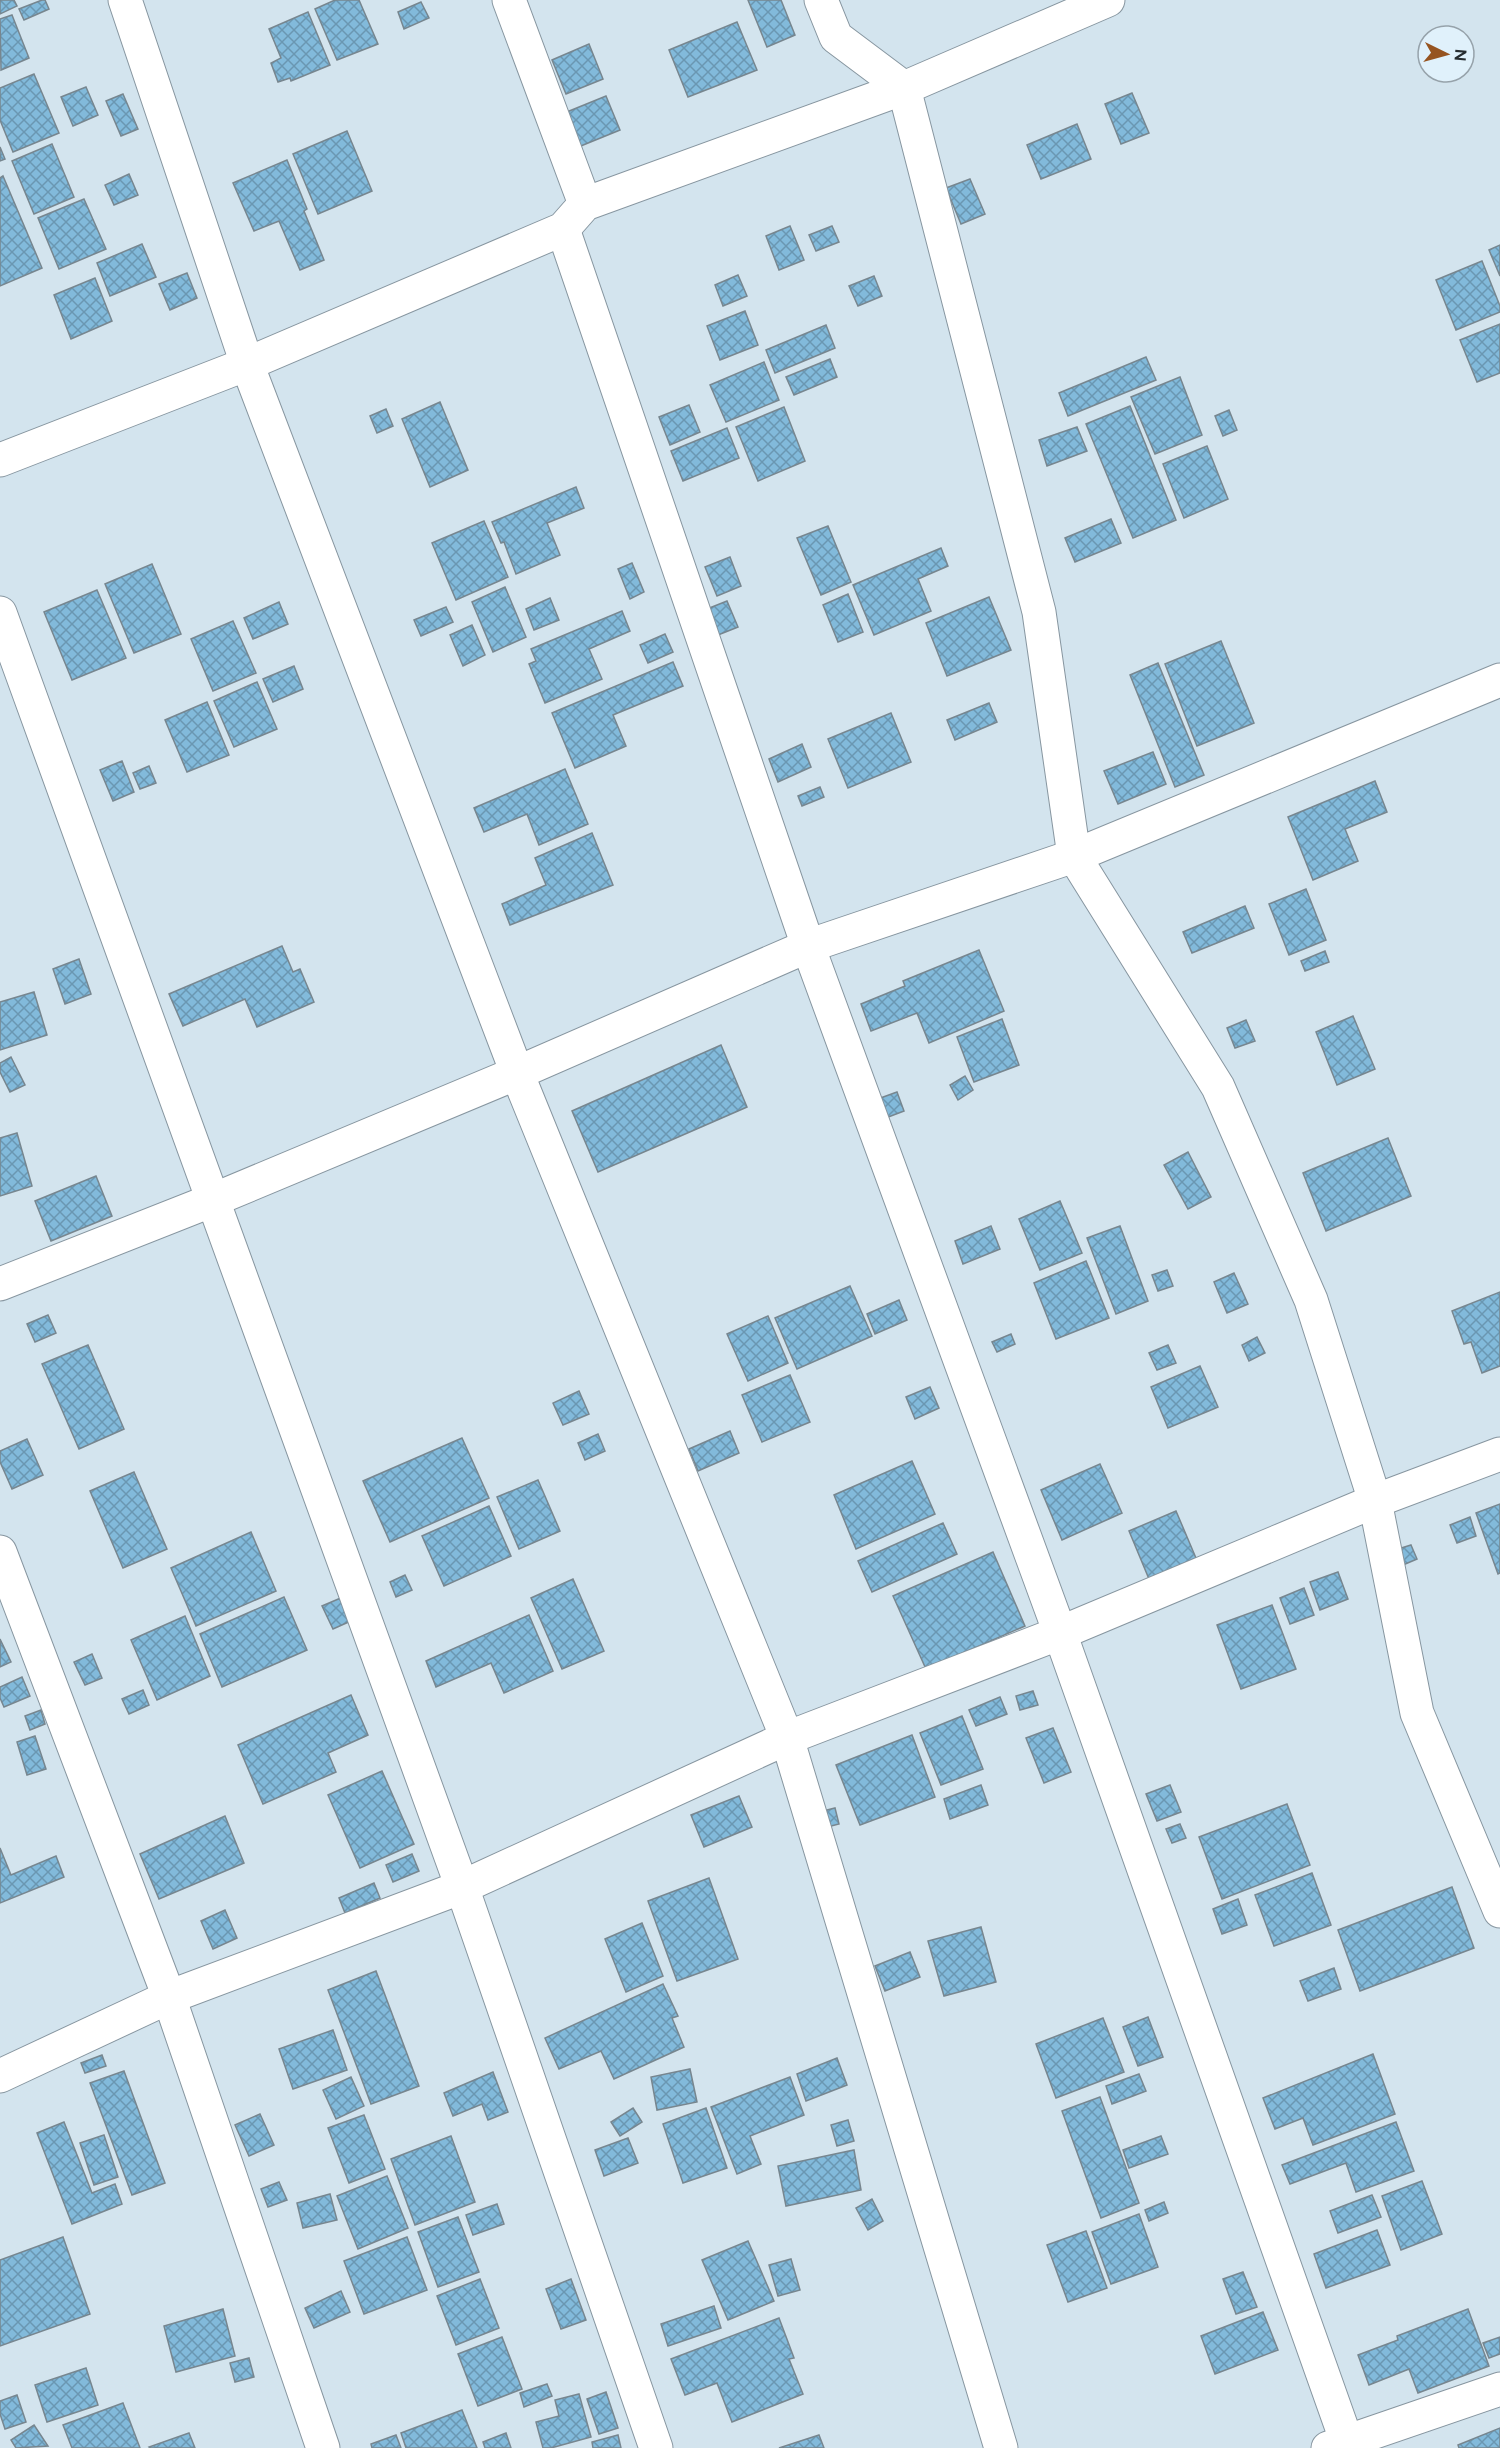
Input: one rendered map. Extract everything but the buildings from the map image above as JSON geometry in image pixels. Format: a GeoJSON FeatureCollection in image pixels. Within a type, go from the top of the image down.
{"type":"FeatureCollection","features":[{"type":"Feature","properties":{"kind":"street"},"geometry":{"type":"LineString","coordinates":[[125,0],[247,364],[517,1073],[787,1738],[1001,2448]]}},
{"type":"Feature","properties":{"kind":"street"},"geometry":{"type":"LineString","coordinates":[[509,0],[585,204]]}},
{"type":"Feature","properties":{"kind":"street"},"geometry":{"type":"LineString","coordinates":[[821,0],[836,37],[904,88],[1039,612],[1074,856],[1218,1087],[1311,1300],[1375,1501],[1418,1713],[1500,1911]]}},
{"type":"Feature","properties":{"kind":"street"},"geometry":{"type":"LineString","coordinates":[[0,460],[247,364],[563,229],[585,204],[904,88],[1108,0]]}},
{"type":"Feature","properties":{"kind":"street"},"geometry":{"type":"LineString","coordinates":[[563,229],[808,946],[1060,1633],[1342,2446],[1500,2390]]}},
{"type":"Feature","properties":{"kind":"street"},"geometry":{"type":"LineString","coordinates":[[0,613],[462,1887],[656,2448]]}},
{"type":"Feature","properties":{"kind":"street"},"geometry":{"type":"LineString","coordinates":[[0,1284],[213,1200],[517,1073],[808,946],[1074,856],[1500,680]]}},
{"type":"Feature","properties":{"kind":"street"},"geometry":{"type":"LineString","coordinates":[[0,2076],[169,1997],[462,1887],[787,1738],[1060,1633],[1375,1501],[1500,1454]]}},
{"type":"Feature","properties":{"kind":"street"},"geometry":{"type":"LineString","coordinates":[[0,1552],[169,1997],[323,2448]]}}]}
